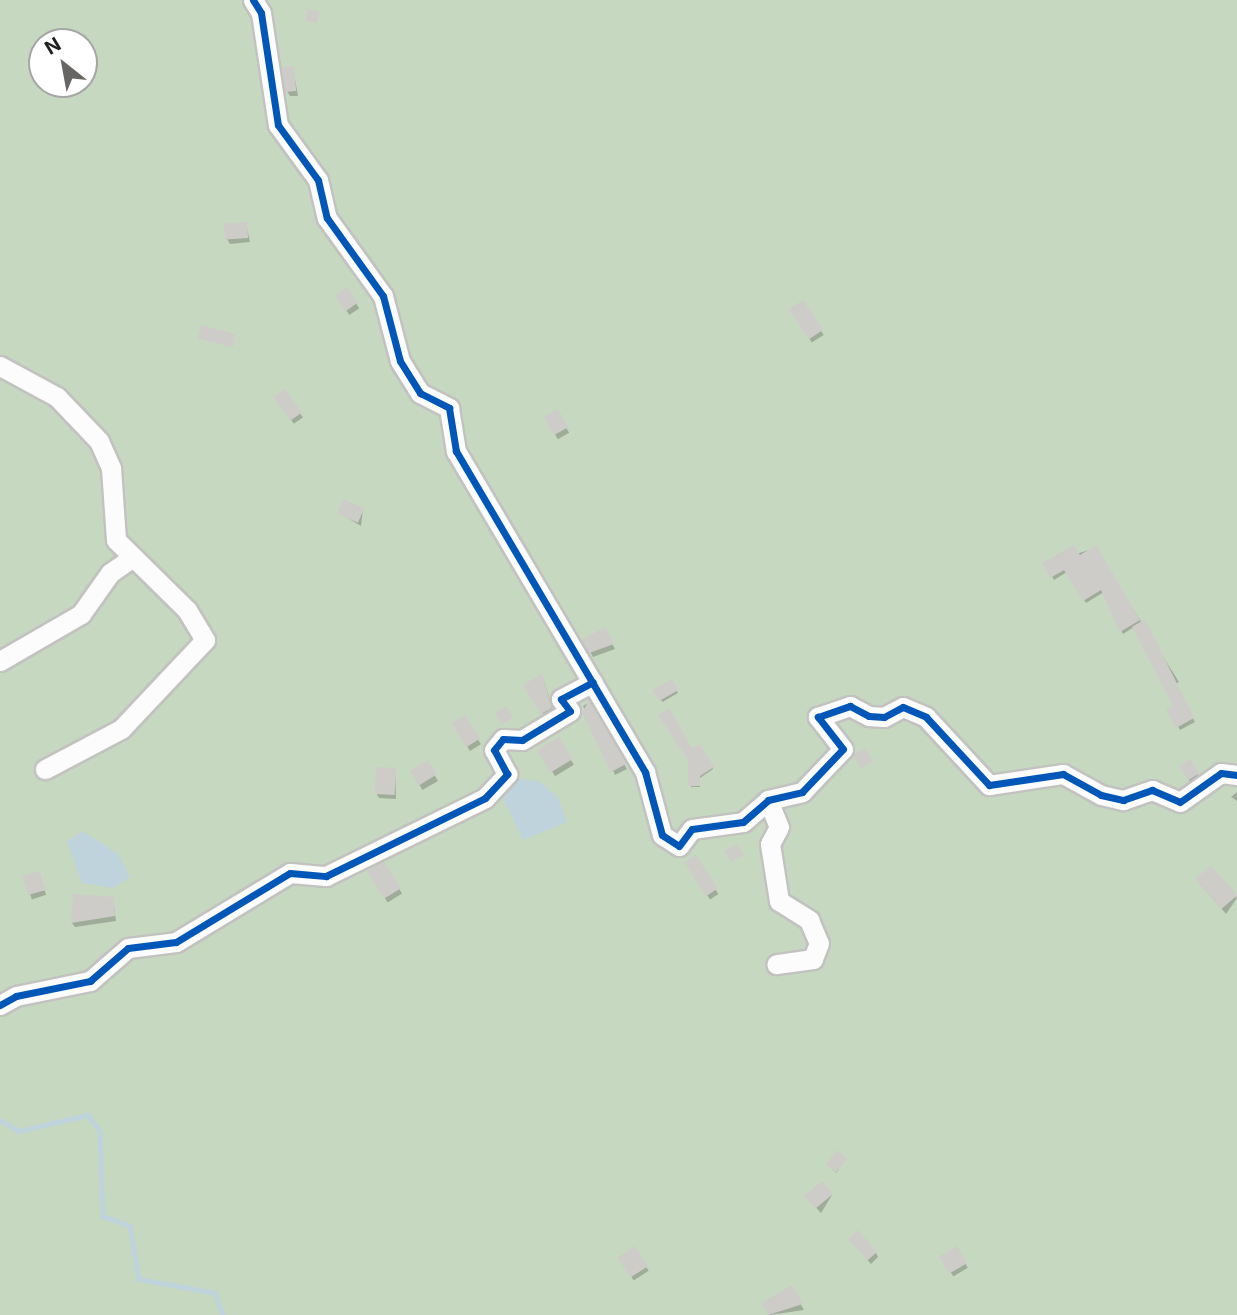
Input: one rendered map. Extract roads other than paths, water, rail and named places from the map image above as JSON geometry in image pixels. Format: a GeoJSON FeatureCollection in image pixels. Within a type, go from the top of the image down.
{"type":"FeatureCollection","features":[{"type":"Feature","properties":{"kind":"street"},"geometry":{"type":"LineString","coordinates":[[253,0],[261,13],[278,125],[318,180],[327,218],[383,296],[400,361],[420,393],[449,408],[456,451],[645,772],[662,835],[679,846],[692,829],[743,822],[768,800],[802,793],[837,759],[843,749],[818,717],[849,706],[869,716],[884,717],[903,707],[926,717],[989,785],[1063,774],[1101,795],[1122,800],[1152,790],[1180,802],[1221,773],[1237,775]]}},
{"type":"Feature","properties":{"kind":"street"},"geometry":{"type":"LineString","coordinates":[[0,366],[57,397],[99,441],[111,468],[116,540],[187,610],[205,640],[121,729],[45,769]]}},
{"type":"Feature","properties":{"kind":"street"},"geometry":{"type":"LineString","coordinates":[[0,661],[81,614],[110,573],[133,557]]}},
{"type":"Feature","properties":{"kind":"street"},"geometry":{"type":"LineString","coordinates":[[0,1005],[16,996],[90,981],[128,948],[176,942],[290,873],[326,876],[485,798],[507,774],[494,750],[503,739],[522,740],[570,711],[561,699],[593,682]]}},
{"type":"Feature","properties":{"kind":"street"},"geometry":{"type":"LineString","coordinates":[[768,800],[779,827],[770,844],[779,901],[809,920],[819,943],[813,960],[776,964]]}},
{"type":"Feature","properties":{"kind":"water"},"geometry":{"type":"Polygon","coordinates":[[[520,779],[539,781],[558,798],[567,822],[523,840],[504,800],[504,787],[520,779]]]}},
{"type":"Feature","properties":{"kind":"water"},"geometry":{"type":"Polygon","coordinates":[[[83,831],[119,855],[130,877],[112,888],[82,883],[67,841],[83,831]]]}},
{"type":"Feature","properties":{"kind":"waterway"},"geometry":{"type":"LineString","coordinates":[[0,1120],[19,1131],[88,1115],[100,1131],[103,1216],[130,1226],[139,1279],[215,1293],[223,1315]]}}]}
